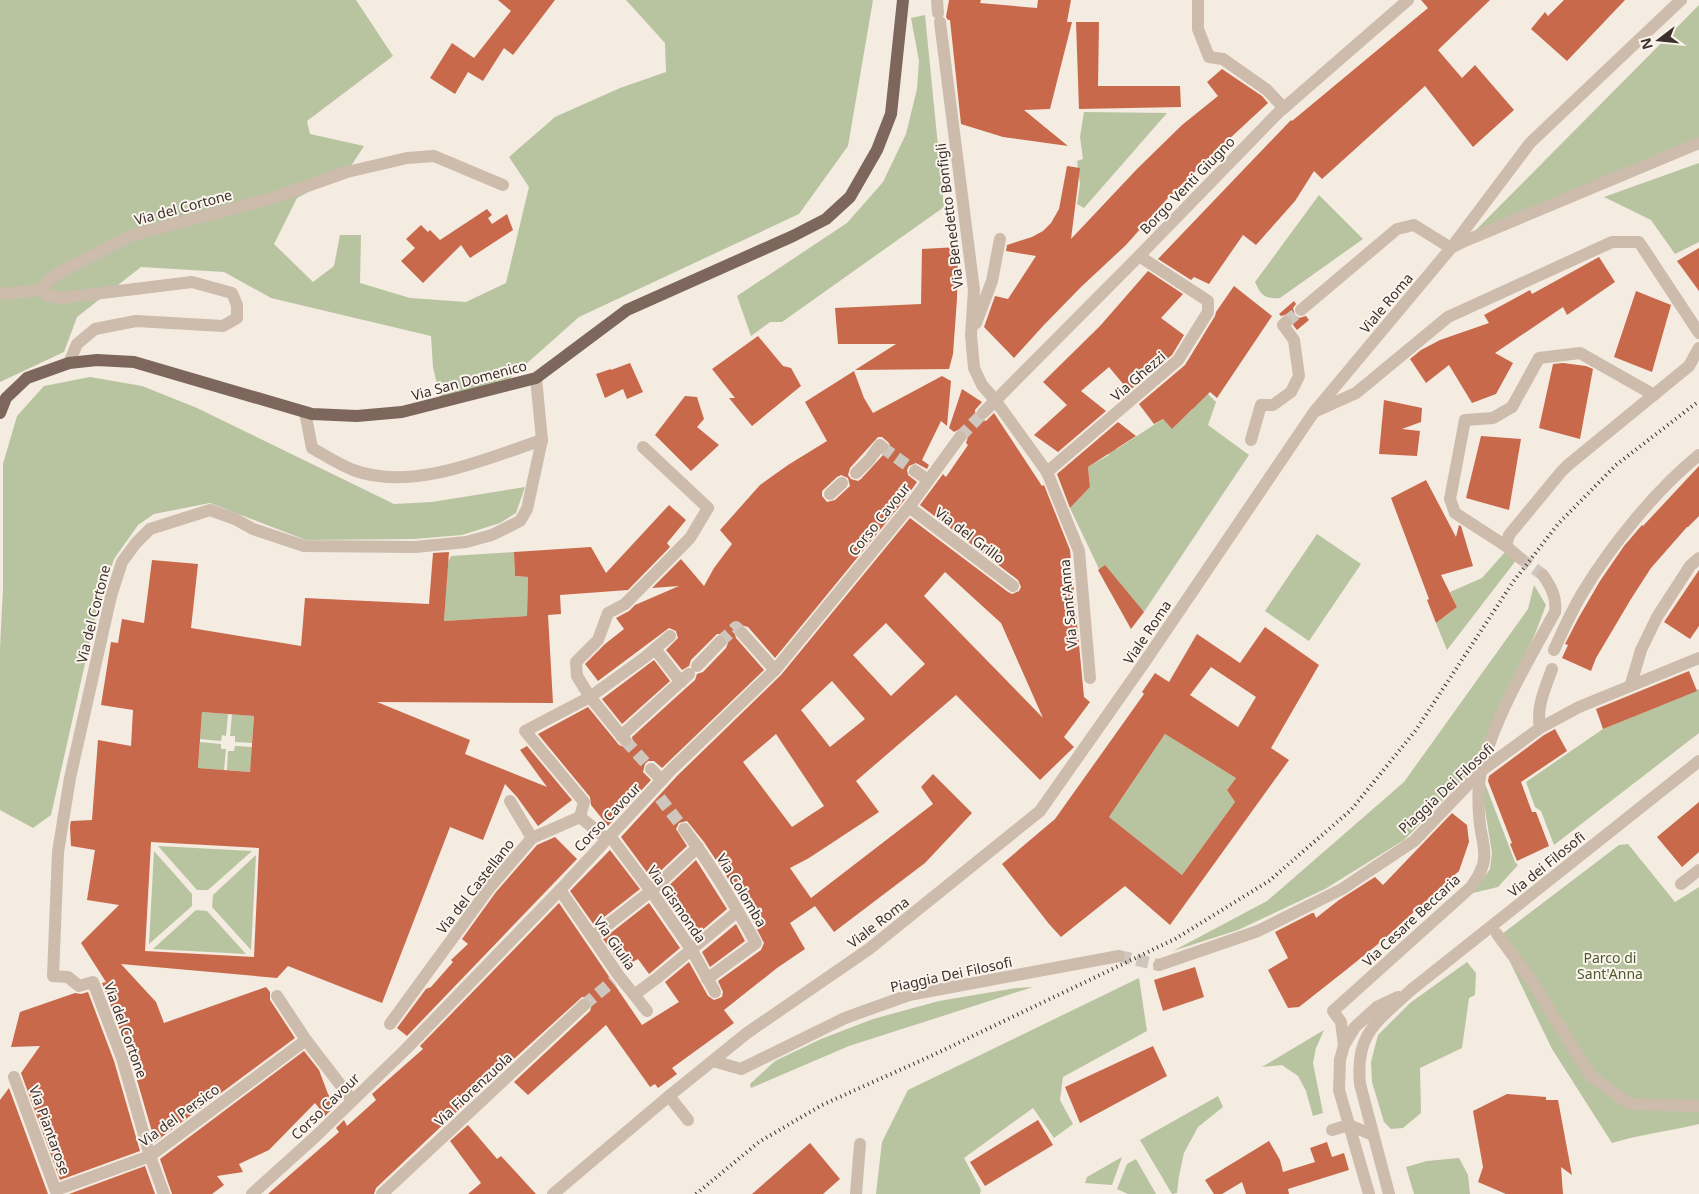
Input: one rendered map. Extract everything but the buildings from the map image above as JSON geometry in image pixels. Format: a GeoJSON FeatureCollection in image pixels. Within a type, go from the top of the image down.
{"type":"FeatureCollection","features":[{"type":"Feature","properties":{"kind":"main road","name":"Via San Domenico"},"geometry":{"type":"LineString","coordinates":[[0,413],[6,398],[27,378],[69,363],[96,360],[134,362],[312,414],[357,416],[402,412],[536,378],[627,310],[793,236],[826,219],[850,197],[877,150],[891,114],[903,0]]}},
{"type":"Feature","properties":{"kind":"street"},"geometry":{"type":"LineString","coordinates":[[1198,0],[1198,29],[1209,57],[1223,58],[1267,90],[1284,108]]}},
{"type":"Feature","properties":{"kind":"street","name":"Borgo Venti Giugno"},"geometry":{"type":"LineString","coordinates":[[995,400],[1284,108],[1408,0]]}},
{"type":"Feature","properties":{"kind":"street","name":"Viale Roma"},"geometry":{"type":"LineString","coordinates":[[553,1194],[747,1033],[868,949],[1040,811],[1144,663],[1314,412],[1452,248],[1530,143],[1681,0]]}},
{"type":"Feature","properties":{"kind":"street","name":"Via Benedetto Bonfigli"},"geometry":{"type":"LineString","coordinates":[[938,11],[974,290],[971,335],[974,368],[982,385],[995,400]]}},
{"type":"Feature","properties":{"kind":"street"},"geometry":{"type":"LineString","coordinates":[[1301,310],[1397,229],[1414,225],[1452,248],[1699,143]]}},
{"type":"Feature","properties":{"kind":"street","name":"Via del Cortone"},"geometry":{"type":"LineString","coordinates":[[44,290],[47,282],[60,272],[134,235],[273,198],[347,172],[407,158],[434,156],[503,185]]}},
{"type":"Feature","properties":{"kind":"street"},"geometry":{"type":"LineString","coordinates":[[971,335],[992,281],[1000,239]]}},
{"type":"Feature","properties":{"kind":"street"},"geometry":{"type":"LineString","coordinates":[[1314,412],[1356,393],[1448,317],[1612,242],[1639,242],[1699,333]]}},
{"type":"Feature","properties":{"kind":"street","name":"Via Ghezzi"},"geometry":{"type":"LineString","coordinates":[[1048,472],[1178,360],[1208,312],[1208,300],[1139,256]]}},
{"type":"Feature","properties":{"kind":"street"},"geometry":{"type":"LineString","coordinates":[[0,294],[44,290],[48,296],[61,298],[192,282],[232,293],[237,305],[237,318],[223,326],[136,321],[95,329],[76,344],[69,363]]}},
{"type":"Feature","properties":{"kind":"street"},"geometry":{"type":"LineString","coordinates":[[1251,440],[1261,405],[1273,405],[1291,392],[1299,376],[1294,340],[1283,326],[1286,322]]}},
{"type":"Feature","properties":{"kind":"street"},"geometry":{"type":"LineString","coordinates":[[1506,546],[1508,535],[1568,465],[1689,366],[1699,348]]}},
{"type":"Feature","properties":{"kind":"street"},"geometry":{"type":"LineString","coordinates":[[1520,558],[1506,546],[1455,513],[1450,499],[1466,420],[1493,418],[1512,408],[1539,358],[1580,353],[1654,395]]}},
{"type":"Feature","properties":{"kind":"street","name":"Via del Cortone"},"geometry":{"type":"LineString","coordinates":[[164,1194],[150,1156],[122,1058],[93,982],[79,986],[68,977],[53,976],[58,852],[68,787],[112,596],[122,562],[136,543],[150,529],[210,510],[235,519],[254,530],[304,546],[416,546],[466,542],[492,535],[520,520],[527,509],[542,440],[536,378]]}},
{"type":"Feature","properties":{"kind":"street"},"geometry":{"type":"LineString","coordinates":[[983,413],[995,400]]}},
{"type":"Feature","properties":{"kind":"street","name":"Via Sant'Anna"},"geometry":{"type":"LineString","coordinates":[[995,400],[1048,472],[1079,551],[1090,678]]}},
{"type":"Feature","properties":{"kind":"street"},"geometry":{"type":"LineString","coordinates":[[305,412],[312,448],[334,462],[355,470],[390,477],[426,475],[474,463],[542,440]]}},
{"type":"Feature","properties":{"kind":"street","name":"Corso Cavour"},"geometry":{"type":"LineString","coordinates":[[252,1194],[406,1050],[608,838],[659,789],[775,670],[908,507],[960,438]]}},
{"type":"Feature","properties":{"kind":"street"},"geometry":{"type":"LineString","coordinates":[[856,473],[880,445],[882,446]]}},
{"type":"Feature","properties":{"kind":"street"},"geometry":{"type":"LineString","coordinates":[[644,447],[708,508],[690,538],[625,604],[608,613],[598,640],[576,662],[577,676],[590,697],[623,738],[720,642]]}},
{"type":"Feature","properties":{"kind":"street"},"geometry":{"type":"LineString","coordinates":[[1554,650],[1583,592],[1628,529],[1669,482],[1699,455]]}},
{"type":"Feature","properties":{"kind":"street"},"geometry":{"type":"LineString","coordinates":[[915,471],[928,480]]}},
{"type":"Feature","properties":{"kind":"street"},"geometry":{"type":"LineString","coordinates":[[830,494],[842,483]]}},
{"type":"Feature","properties":{"kind":"street","name":"Via del Grillo"},"geometry":{"type":"LineString","coordinates":[[908,507],[1013,586]]}},
{"type":"Feature","properties":{"kind":"street"},"geometry":{"type":"LineString","coordinates":[[1631,684],[1641,650],[1657,616],[1690,566],[1699,558]]}},
{"type":"Feature","properties":{"kind":"street"},"geometry":{"type":"LineString","coordinates":[[1481,771],[1507,704],[1555,612],[1556,604],[1552,588],[1542,575]]}},
{"type":"Feature","properties":{"kind":"street"},"geometry":{"type":"LineString","coordinates":[[742,634],[775,670]]}},
{"type":"Feature","properties":{"kind":"street"},"geometry":{"type":"LineString","coordinates":[[608,838],[580,817],[584,802],[525,731],[590,697],[670,636]]}},
{"type":"Feature","properties":{"kind":"street"},"geometry":{"type":"LineString","coordinates":[[655,649],[689,674]]}},
{"type":"Feature","properties":{"kind":"street","name":"Piaggia Dei Filosofi"},"geometry":{"type":"LineString","coordinates":[[1159,965],[1258,931],[1342,888],[1414,841],[1481,771],[1540,728],[1579,707],[1631,684],[1650,672],[1699,658]]}},
{"type":"Feature","properties":{"kind":"street"},"geometry":{"type":"LineString","coordinates":[[1540,728],[1538,719],[1539,707],[1549,693],[1552,669]]}},
{"type":"Feature","properties":{"kind":"street","name":"Via dei Filosofi"},"geometry":{"type":"LineString","coordinates":[[1389,1194],[1360,1084],[1358,1065],[1362,1046],[1369,1030],[1411,990],[1699,761]]}},
{"type":"Feature","properties":{"kind":"street"},"geometry":{"type":"LineString","coordinates":[[651,769],[659,789]]}},
{"type":"Feature","properties":{"kind":"street","name":"Via Cesare Beccaria"},"geometry":{"type":"LineString","coordinates":[[1344,1045],[1341,1022],[1333,1010],[1471,887],[1482,870],[1485,852],[1480,823],[1478,792],[1481,771]]}},
{"type":"Feature","properties":{"kind":"street"},"geometry":{"type":"LineString","coordinates":[[510,801],[532,838]]}},
{"type":"Feature","properties":{"kind":"street","name":"Via del Castellano"},"geometry":{"type":"LineString","coordinates":[[390,1024],[490,887],[532,838],[580,817]]}},
{"type":"Feature","properties":{"kind":"street","name":"Via Colomba"},"geometry":{"type":"LineString","coordinates":[[684,829],[698,847],[756,943],[707,979]]}},
{"type":"Feature","properties":{"kind":"street","name":"Via Gismonda"},"geometry":{"type":"LineString","coordinates":[[608,838],[651,891],[691,949],[715,992]]}},
{"type":"Feature","properties":{"kind":"street"},"geometry":{"type":"LineString","coordinates":[[592,937],[651,891],[698,847]]}},
{"type":"Feature","properties":{"kind":"street"},"geometry":{"type":"LineString","coordinates":[[1681,884],[1699,870]]}},
{"type":"Feature","properties":{"kind":"street","name":"Via Giulia"},"geometry":{"type":"LineString","coordinates":[[560,890],[592,937],[616,979],[634,995],[647,1011]]}},
{"type":"Feature","properties":{"kind":"street"},"geometry":{"type":"LineString","coordinates":[[634,995],[738,911]]}},
{"type":"Feature","properties":{"kind":"street"},"geometry":{"type":"LineString","coordinates":[[1497,934],[1533,983],[1590,1076],[1630,1104],[1699,1106]]}},
{"type":"Feature","properties":{"kind":"street","name":"Piaggia Dei Filosofi"},"geometry":{"type":"LineString","coordinates":[[713,1061],[742,1069],[845,1018],[909,995],[1119,956]]}},
{"type":"Feature","properties":{"kind":"street","name":"Via dei Filosofi"},"geometry":{"type":"LineString","coordinates":[[1369,1194],[1339,1090],[1340,1060],[1344,1045],[1355,1028],[1377,1007],[1411,990]]}},
{"type":"Feature","properties":{"kind":"street"},"geometry":{"type":"LineString","coordinates":[[277,996],[306,1040],[352,1100]]}},
{"type":"Feature","properties":{"kind":"street","name":"Via Fiorenzuola"},"geometry":{"type":"LineString","coordinates":[[382,1194],[584,1005]]}},
{"type":"Feature","properties":{"kind":"street","name":"Via del Persico"},"geometry":{"type":"LineString","coordinates":[[57,1192],[150,1156],[306,1040]]}},
{"type":"Feature","properties":{"kind":"street","name":"Via Piantarose"},"geometry":{"type":"LineString","coordinates":[[14,1077],[57,1192]]}},
{"type":"Feature","properties":{"kind":"street"},"geometry":{"type":"LineString","coordinates":[[669,1096],[688,1120]]}},
{"type":"Feature","properties":{"kind":"street"},"geometry":{"type":"LineString","coordinates":[[1332,1130],[1349,1125],[1374,1135]]}},
{"type":"Feature","properties":{"kind":"street"},"geometry":{"type":"LineString","coordinates":[[856,1194],[860,1144]]}},
{"type":"Feature","properties":{"kind":"green space"},"geometry":{"type":"Polygon","coordinates":[[[0,0],[356,0],[393,56],[307,121],[310,134],[364,146],[347,172],[297,198],[274,244],[313,282],[334,266],[340,235],[361,235],[360,283],[410,298],[466,302],[506,283],[529,187],[509,157],[555,117],[620,88],[666,72],[665,43],[626,0],[873,0],[848,146],[799,214],[579,317],[499,388],[441,402],[433,367],[431,336],[271,298],[224,272],[141,267],[77,317],[64,352],[0,382],[0,0]]]}},
{"type":"Feature","properties":{"kind":"green space"},"geometry":{"type":"Polygon","coordinates":[[[1699,5],[1699,143],[1465,241],[1699,5]]]}},
{"type":"Feature","properties":{"kind":"green space"},"geometry":{"type":"Polygon","coordinates":[[[925,15],[944,207],[782,322],[770,322],[751,336],[737,296],[847,223],[883,182],[906,134],[917,89],[919,61],[911,18],[925,15]]]}},
{"type":"Feature","properties":{"kind":"green space"},"geometry":{"type":"Polygon","coordinates":[[[1084,112],[1167,113],[1084,208],[1077,204],[1080,184],[1077,161],[1083,159],[1080,137],[1084,112]]]}},
{"type":"Feature","properties":{"kind":"green space"},"geometry":{"type":"Polygon","coordinates":[[[1699,163],[1699,242],[1675,254],[1651,220],[1604,197],[1699,163]]]}},
{"type":"Feature","properties":{"kind":"green space"},"geometry":{"type":"Polygon","coordinates":[[[1319,195],[1363,239],[1280,298],[1264,296],[1259,291],[1255,282],[1319,195]]]}},
{"type":"Feature","properties":{"kind":"green space"},"geometry":{"type":"Polygon","coordinates":[[[90,377],[142,386],[197,408],[394,504],[432,502],[525,487],[516,513],[500,523],[462,535],[414,539],[306,540],[210,503],[154,514],[138,525],[114,559],[95,619],[51,815],[33,828],[0,810],[3,464],[17,416],[44,386],[90,377]]]}},
{"type":"Feature","properties":{"kind":"green space"},"geometry":{"type":"Polygon","coordinates":[[[1198,384],[1216,402],[1208,425],[1249,455],[1144,612],[1124,589],[1110,592],[1070,508],[1090,487],[1088,467],[1109,455],[1106,451],[1113,444],[1117,449],[1163,419],[1172,429],[1192,410],[1198,384]]]}},
{"type":"Feature","properties":{"kind":"green space"},"geometry":{"type":"Polygon","coordinates":[[[1317,534],[1361,564],[1309,641],[1265,611],[1317,534]]]}},
{"type":"Feature","properties":{"kind":"green space"},"geometry":{"type":"Polygon","coordinates":[[[1506,551],[1517,559],[1447,650],[1436,623],[1457,607],[1450,592],[1482,578],[1506,551]]]}},
{"type":"Feature","properties":{"kind":"green space"},"geometry":{"type":"Polygon","coordinates":[[[514,552],[515,576],[528,577],[527,616],[444,621],[448,562],[451,556],[514,552]]]}},
{"type":"Feature","properties":{"kind":"green space"},"geometry":{"type":"Polygon","coordinates":[[[1534,585],[1546,605],[1535,634],[1470,772],[1415,829],[1404,840],[1325,889],[1238,930],[1173,951],[1267,901],[1404,782],[1528,609],[1534,585]]]}},
{"type":"Feature","properties":{"kind":"green space"},"geometry":{"type":"Polygon","coordinates":[[[1699,689],[1699,733],[1554,845],[1541,811],[1535,807],[1526,782],[1603,729],[1699,689]]]}},
{"type":"Feature","properties":{"kind":"green space"},"geometry":{"type":"Polygon","coordinates":[[[202,712],[228,714],[226,736],[222,735],[221,741],[200,739],[202,712]]]}},
{"type":"Feature","properties":{"kind":"green space"},"geometry":{"type":"Polygon","coordinates":[[[232,714],[254,716],[252,743],[235,742],[235,736],[230,736],[232,714]]]}},
{"type":"Feature","properties":{"kind":"green space"},"geometry":{"type":"Polygon","coordinates":[[[1165,734],[1236,778],[1227,790],[1235,802],[1182,875],[1109,817],[1165,734]]]}},
{"type":"Feature","properties":{"kind":"green space"},"geometry":{"type":"Polygon","coordinates":[[[200,742],[221,744],[221,749],[226,749],[224,770],[198,768],[200,742]]]}},
{"type":"Feature","properties":{"kind":"green space"},"geometry":{"type":"Polygon","coordinates":[[[235,746],[252,747],[250,772],[227,770],[228,751],[234,751],[235,746]]]}},
{"type":"Feature","properties":{"kind":"green space"},"geometry":{"type":"Polygon","coordinates":[[[1484,781],[1515,862],[1518,865],[1498,887],[1473,893],[1490,869],[1492,853],[1482,791],[1484,781]]]}},
{"type":"Feature","properties":{"kind":"green space","name":"Parco di Sant'Anna"},"geometry":{"type":"Polygon","coordinates":[[[1628,844],[1675,902],[1699,887],[1699,1124],[1612,1143],[1552,1049],[1498,937],[1619,845],[1628,844]]]}},
{"type":"Feature","properties":{"kind":"green space"},"geometry":{"type":"Polygon","coordinates":[[[158,846],[252,851],[208,890],[197,890],[158,846]]]}},
{"type":"Feature","properties":{"kind":"green space"},"geometry":{"type":"Polygon","coordinates":[[[154,851],[192,894],[192,906],[149,944],[154,851]]]}},
{"type":"Feature","properties":{"kind":"green space"},"geometry":{"type":"Polygon","coordinates":[[[256,855],[251,950],[212,907],[213,895],[256,855]]]}},
{"type":"Feature","properties":{"kind":"green space"},"geometry":{"type":"Polygon","coordinates":[[[196,910],[207,911],[246,954],[153,949],[196,910]]]}},
{"type":"Feature","properties":{"kind":"green space"},"geometry":{"type":"Polygon","coordinates":[[[1467,962],[1476,973],[1475,995],[1469,998],[1462,1048],[1420,1068],[1421,1113],[1403,1128],[1391,1129],[1384,1122],[1372,1082],[1371,1062],[1378,1035],[1410,1003],[1467,962]]]}},
{"type":"Feature","properties":{"kind":"green space"},"geometry":{"type":"Polygon","coordinates":[[[1139,978],[1147,1031],[1063,1077],[1060,1100],[1073,1124],[1054,1138],[1033,1108],[964,1158],[981,1190],[980,1194],[876,1194],[882,1142],[908,1090],[1139,978]]]}},
{"type":"Feature","properties":{"kind":"green space"},"geometry":{"type":"Polygon","coordinates":[[[1033,987],[849,1046],[751,1088],[750,1084],[775,1061],[821,1039],[873,1019],[939,1001],[1016,988],[1033,987]]]}},
{"type":"Feature","properties":{"kind":"green space"},"geometry":{"type":"Polygon","coordinates":[[[1324,1030],[1316,1048],[1313,1063],[1323,1113],[1313,1116],[1306,1091],[1298,1076],[1282,1065],[1262,1067],[1324,1030]]]}},
{"type":"Feature","properties":{"kind":"green space"},"geometry":{"type":"Polygon","coordinates":[[[1218,1096],[1223,1107],[1198,1127],[1184,1153],[1177,1193],[1172,1194],[1140,1140],[1218,1096]]]}},
{"type":"Feature","properties":{"kind":"green space"},"geometry":{"type":"Polygon","coordinates":[[[1122,1157],[1112,1185],[1085,1183],[1087,1177],[1122,1157]]]}},
{"type":"Feature","properties":{"kind":"green space"},"geometry":{"type":"Polygon","coordinates":[[[1459,1158],[1468,1175],[1470,1194],[1414,1194],[1406,1167],[1427,1161],[1459,1158]]]}},
{"type":"Feature","properties":{"kind":"green space"},"geometry":{"type":"Polygon","coordinates":[[[1136,1159],[1156,1194],[1128,1194],[1117,1189],[1127,1164],[1136,1159]]]}},
{"type":"Feature","properties":{"kind":"tunnel"},"geometry":{"type":"LineString","coordinates":[[1286,322],[1301,310]]}},
{"type":"Feature","properties":{"kind":"tunnel"},"geometry":{"type":"LineString","coordinates":[[960,437],[983,413]]}},
{"type":"Feature","properties":{"kind":"tunnel"},"geometry":{"type":"LineString","coordinates":[[882,447],[915,471]]}},
{"type":"Feature","properties":{"kind":"tunnel"},"geometry":{"type":"LineString","coordinates":[[1520,558],[1543,575]]}},
{"type":"Feature","properties":{"kind":"tunnel"},"geometry":{"type":"LineString","coordinates":[[720,642],[736,627],[742,633]]}},
{"type":"Feature","properties":{"kind":"tunnel"},"geometry":{"type":"LineString","coordinates":[[625,740],[651,769]]}},
{"type":"Feature","properties":{"kind":"tunnel"},"geometry":{"type":"LineString","coordinates":[[660,798],[684,829]]}},
{"type":"Feature","properties":{"kind":"tunnel"},"geometry":{"type":"LineString","coordinates":[[1119,956],[1159,965]]}},
{"type":"Feature","properties":{"kind":"tunnel"},"geometry":{"type":"LineString","coordinates":[[584,1005],[613,981]]}},
{"type":"Feature","properties":{"kind":"railway"},"geometry":{"type":"LineString","coordinates":[[696,1194],[759,1142],[822,1105],[931,1056],[1175,939],[1269,881],[1351,810],[1416,730],[1513,582],[1558,524],[1616,465],[1699,401]]}}]}
